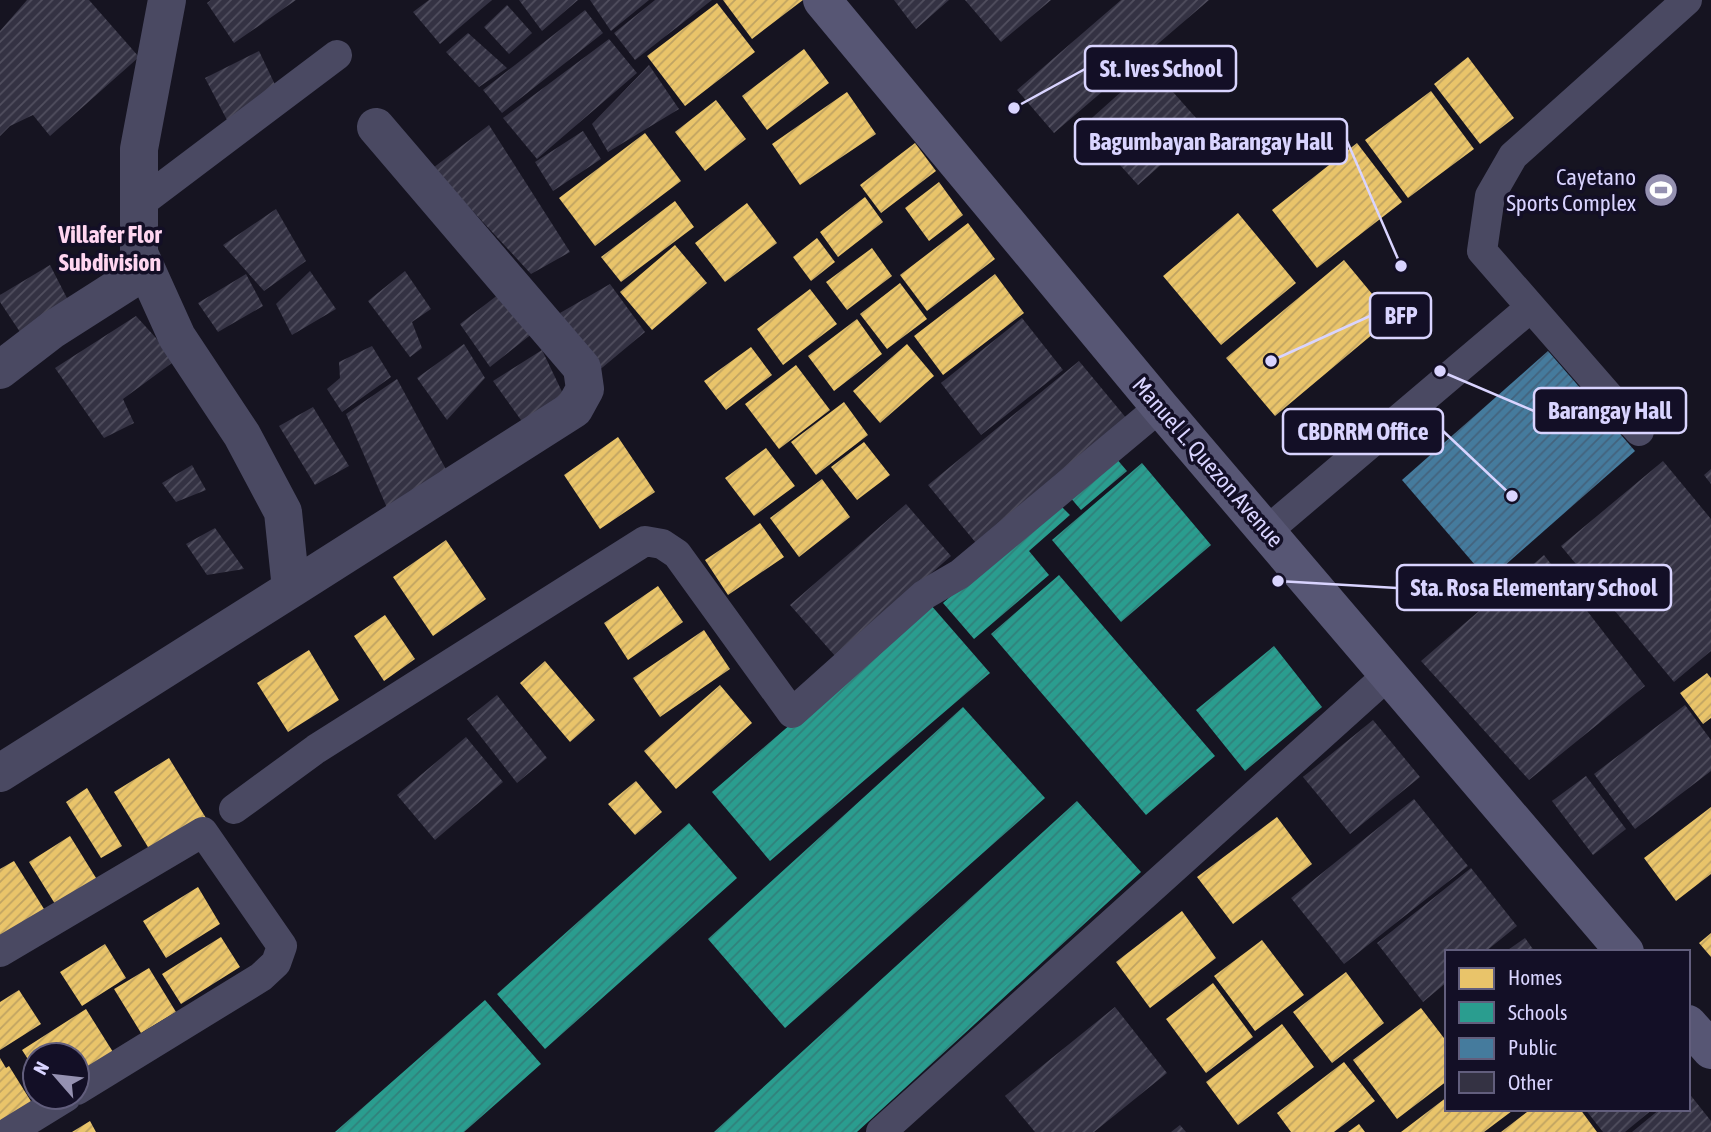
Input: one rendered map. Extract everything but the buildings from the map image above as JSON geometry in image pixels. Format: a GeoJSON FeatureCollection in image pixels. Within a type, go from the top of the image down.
{"type":"FeatureCollection","features":[{"type":"Feature","properties":{"kind":"main road","name":"Manuel L. Quezon Avenue"},"geometry":{"type":"LineString","coordinates":[[821,0],[1160,407],[1623,950]]}},
{"type":"Feature","properties":{"kind":"main road"},"geometry":{"type":"LineString","coordinates":[[1690,1026],[1711,1050]]}},
{"type":"Feature","properties":{"kind":"street"},"geometry":{"type":"LineString","coordinates":[[167,0],[139,149],[139,253],[177,337],[242,435],[283,512],[291,589]]}},
{"type":"Feature","properties":{"kind":"street"},"geometry":{"type":"LineString","coordinates":[[0,773],[574,409],[585,389],[582,368],[376,127]]}},
{"type":"Feature","properties":{"kind":"street"},"geometry":{"type":"LineString","coordinates":[[0,370],[52,330],[146,270]]}},
{"type":"Feature","properties":{"kind":"lane"},"geometry":{"type":"LineString","coordinates":[[1639,431],[1482,251],[1490,196],[1513,156],[1687,0]]}},
{"type":"Feature","properties":{"kind":"lane"},"geometry":{"type":"LineString","coordinates":[[138,205],[338,55]]}},
{"type":"Feature","properties":{"kind":"lane"},"geometry":{"type":"LineString","coordinates":[[1267,531],[1530,308]]}},
{"type":"Feature","properties":{"kind":"lane"},"geometry":{"type":"LineString","coordinates":[[234,809],[316,749],[645,541],[662,544],[677,554],[792,713],[924,595],[960,574],[1160,407]]}},
{"type":"Feature","properties":{"kind":"lane"},"geometry":{"type":"LineString","coordinates":[[881,1132],[1389,674]]}},
{"type":"Feature","properties":{"kind":"lane"},"geometry":{"type":"LineString","coordinates":[[0,952],[203,832],[282,946],[276,963],[261,977],[91,1081]]}},
{"type":"Feature","properties":{"kind":"lane"},"geometry":{"type":"LineString","coordinates":[[9,1132],[43,1111]]}},
{"type":"Feature","properties":{"kind":"place","name":"St. Ives School"},"geometry":{"type":"Point","coordinates":[1014,108]}},
{"type":"Feature","properties":{"kind":"place","name":"Cayetano Sports Complex"},"geometry":{"type":"Point","coordinates":[1661,190]}},
{"type":"Feature","properties":{"kind":"place","name":"Bagumbayan Barangay Hall"},"geometry":{"type":"Point","coordinates":[1401,266]}},
{"type":"Feature","properties":{"kind":"place","name":"BFP"},"geometry":{"type":"Point","coordinates":[1271,361]}},
{"type":"Feature","properties":{"kind":"place","name":"Barangay Hall"},"geometry":{"type":"Point","coordinates":[1440,371]}},
{"type":"Feature","properties":{"kind":"place","name":"CBDRRM Office"},"geometry":{"type":"Point","coordinates":[1512,496]}},
{"type":"Feature","properties":{"kind":"place","name":"Sta. Rosa Elementary School"},"geometry":{"type":"Point","coordinates":[1278,581]}},
{"type":"Feature","properties":{"kind":"district","name":"Villafer Flor Subdivision"},"geometry":{"type":"Point","coordinates":[110,249]}}]}
